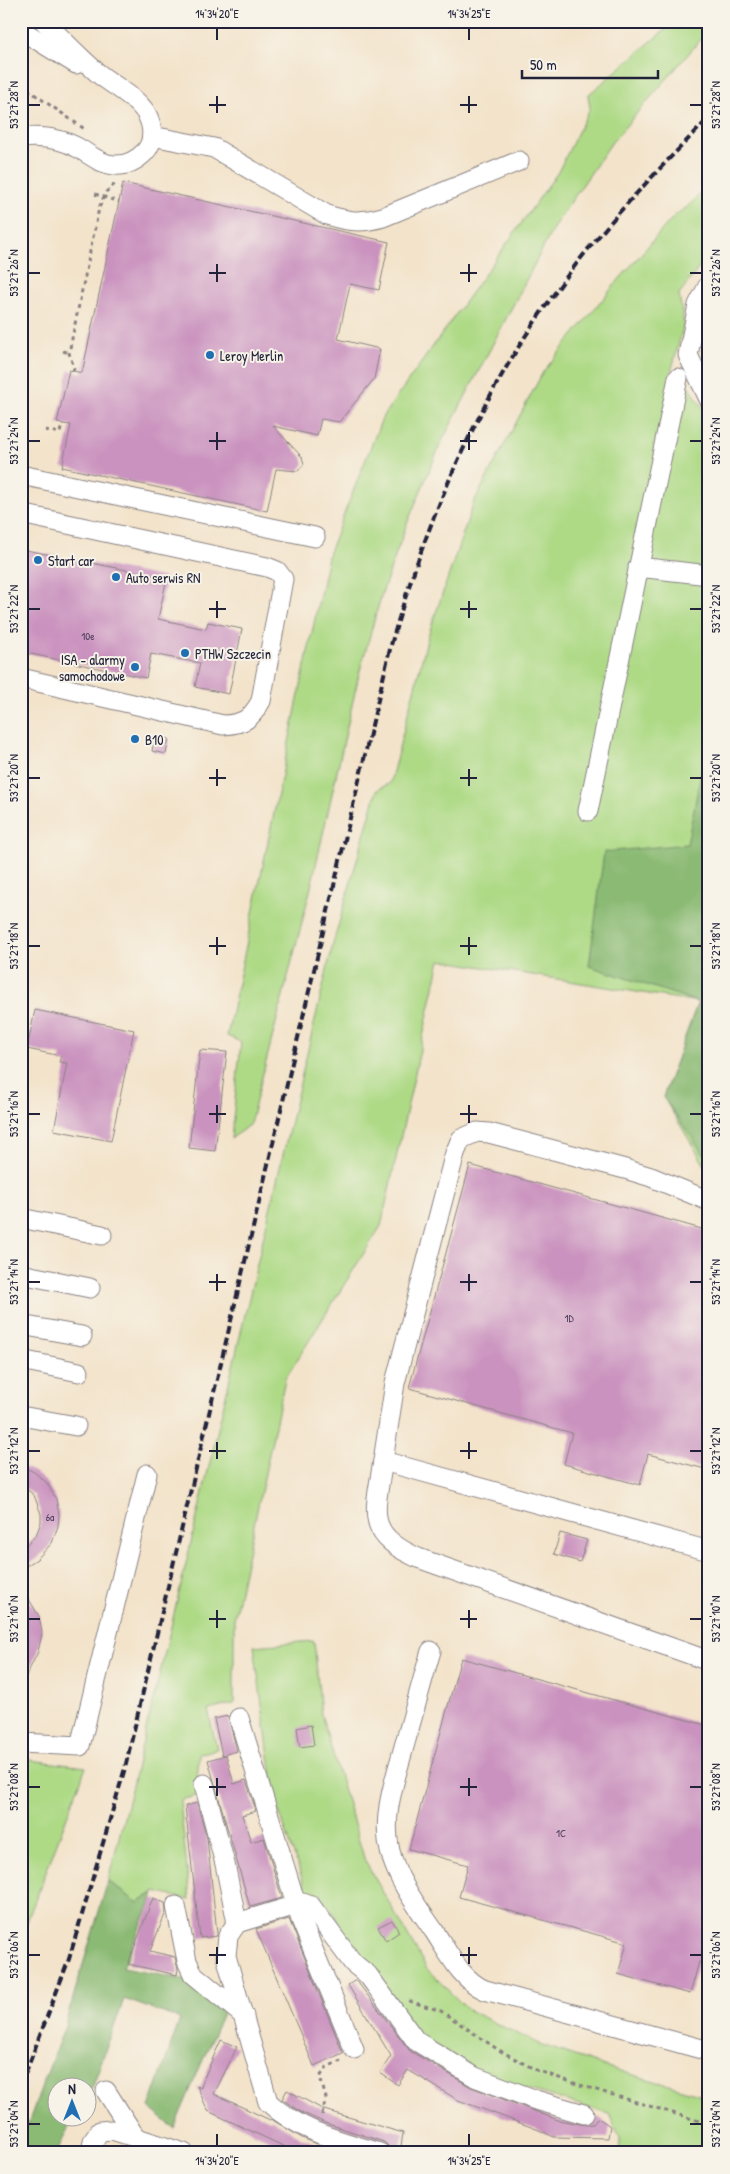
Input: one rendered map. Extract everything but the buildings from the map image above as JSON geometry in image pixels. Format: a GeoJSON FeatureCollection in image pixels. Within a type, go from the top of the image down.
{"type":"FeatureCollection","features":[{"type":"Feature","properties":{"kind":"street"},"geometry":{"type":"LineString","coordinates":[[21,138],[48,138],[65,142],[102,163],[117,165],[127,164],[138,158],[149,148],[152,136],[150,122],[140,105],[76,53],[44,21]]}},
{"type":"Feature","properties":{"kind":"street"},"geometry":{"type":"LineString","coordinates":[[21,30],[116,87]]}},
{"type":"Feature","properties":{"kind":"street"},"geometry":{"type":"LineString","coordinates":[[152,136],[214,148],[327,215],[347,221],[367,221],[383,217],[519,161]]}},
{"type":"Feature","properties":{"kind":"street"},"geometry":{"type":"LineString","coordinates":[[706,394],[688,355],[698,305],[709,284]]}},
{"type":"Feature","properties":{"kind":"street"},"geometry":{"type":"LineString","coordinates":[[588,811],[678,378]]}},
{"type":"Feature","properties":{"kind":"street"},"geometry":{"type":"LineString","coordinates":[[21,476],[315,537]]}},
{"type":"Feature","properties":{"kind":"street"},"geometry":{"type":"LineString","coordinates":[[21,514],[267,567],[278,571],[283,579],[261,701],[253,714],[239,724],[223,725],[21,678]]}},
{"type":"Feature","properties":{"kind":"street"},"geometry":{"type":"LineString","coordinates":[[638,567],[709,575]]}},
{"type":"Feature","properties":{"kind":"street"},"geometry":{"type":"LineString","coordinates":[[709,1201],[651,1177],[489,1133],[477,1132],[461,1139],[455,1152],[395,1383],[376,1505],[376,1520],[386,1540],[418,1558],[709,1661]]}},
{"type":"Feature","properties":{"kind":"street"},"geometry":{"type":"LineString","coordinates":[[21,1218],[102,1235]]}},
{"type":"Feature","properties":{"kind":"street"},"geometry":{"type":"LineString","coordinates":[[21,1274],[90,1288]]}},
{"type":"Feature","properties":{"kind":"street"},"geometry":{"type":"LineString","coordinates":[[21,1325],[82,1336]]}},
{"type":"Feature","properties":{"kind":"street"},"geometry":{"type":"LineString","coordinates":[[21,1360],[79,1372]]}},
{"type":"Feature","properties":{"kind":"street"},"geometry":{"type":"LineString","coordinates":[[21,1416],[76,1426]]}},
{"type":"Feature","properties":{"kind":"street"},"geometry":{"type":"LineString","coordinates":[[383,1461],[709,1551]]}},
{"type":"Feature","properties":{"kind":"street"},"geometry":{"type":"LineString","coordinates":[[21,1743],[80,1746],[147,1474]]}},
{"type":"Feature","properties":{"kind":"street"},"geometry":{"type":"LineString","coordinates":[[431,1651],[391,1796],[387,1829],[390,1850],[397,1871],[450,1955],[472,1983],[485,1990],[709,2051]]}},
{"type":"Feature","properties":{"kind":"street"},"geometry":{"type":"LineString","coordinates":[[239,1718],[297,1905],[354,2049]]}},
{"type":"Feature","properties":{"kind":"street"},"geometry":{"type":"LineString","coordinates":[[204,1784],[225,1864],[237,1923]]}},
{"type":"Feature","properties":{"kind":"street"},"geometry":{"type":"LineString","coordinates":[[380,2153],[314,2132],[279,2112],[268,2102],[226,1956],[225,1946],[228,1936],[237,1923],[297,1905],[307,1904],[314,1909],[353,1963],[368,1975],[416,2041],[475,2078],[536,2100],[584,2114]]}},
{"type":"Feature","properties":{"kind":"street"},"geometry":{"type":"LineString","coordinates":[[176,1906],[187,1961],[193,1974],[244,2016]]}},
{"type":"Feature","properties":{"kind":"street"},"geometry":{"type":"LineString","coordinates":[[106,2091],[136,2138]]}},
{"type":"Feature","properties":{"kind":"street"},"geometry":{"type":"LineString","coordinates":[[91,2153],[93,2141],[100,2131],[112,2130],[184,2153]]}},
{"type":"Feature","properties":{"kind":"path"},"geometry":{"type":"LineString","coordinates":[[95,194],[120,202]]}},
{"type":"Feature","properties":{"kind":"path"},"geometry":{"type":"LineString","coordinates":[[63,351],[69,353]]}},
{"type":"Feature","properties":{"kind":"path"},"geometry":{"type":"LineString","coordinates":[[45,430],[60,433],[62,424]]}},
{"type":"Feature","properties":{"kind":"path"},"geometry":{"type":"LineString","coordinates":[[382,1994],[441,2011],[496,2049],[536,2070],[709,2124]]}},
{"type":"Feature","properties":{"kind":"path"},"geometry":{"type":"LineString","coordinates":[[326,2098],[320,2077],[322,2072],[327,2066],[344,2060],[354,2049]]}},
{"type":"Feature","properties":{"kind":"green space"},"geometry":{"type":"Polygon","coordinates":[[[675,21],[709,21],[709,30],[612,142],[555,225],[440,445],[406,526],[382,593],[359,674],[311,887],[250,1124],[231,1139],[241,1042],[227,1036],[329,552],[383,416],[558,172],[590,108],[588,95],[675,21]]]}},
{"type":"Feature","properties":{"kind":"green space"},"geometry":{"type":"Polygon","coordinates":[[[709,185],[709,255],[679,294],[684,324],[670,376],[685,381],[709,416],[709,1172],[663,1097],[698,1002],[440,960],[381,1226],[285,1379],[234,1619],[234,1704],[208,1710],[217,1749],[199,1754],[196,1796],[180,1800],[190,1900],[155,1892],[138,1903],[108,1881],[155,1694],[333,944],[377,790],[390,783],[428,636],[473,504],[543,372],[674,216],[687,207],[709,185]]]}},
{"type":"Feature","properties":{"kind":"green space"},"geometry":{"type":"Polygon","coordinates":[[[709,299],[709,350],[704,338],[703,318],[709,299]]]}},
{"type":"Feature","properties":{"kind":"green space"},"geometry":{"type":"Polygon","coordinates":[[[709,733],[709,1162],[663,1097],[698,1002],[589,966],[604,852],[687,844],[709,733]]]}},
{"type":"Feature","properties":{"kind":"green space"},"geometry":{"type":"Polygon","coordinates":[[[314,1641],[321,1714],[365,1861],[427,1969],[468,2010],[539,2044],[610,2068],[709,2097],[709,2153],[619,2153],[620,2139],[609,2114],[479,2074],[420,2037],[358,1957],[330,1908],[306,1890],[275,1800],[254,1646],[314,1641]]]}},
{"type":"Feature","properties":{"kind":"green space"},"geometry":{"type":"Polygon","coordinates":[[[21,1759],[86,1767],[21,1937],[21,1759]]]}},
{"type":"Feature","properties":{"kind":"green space"},"geometry":{"type":"Polygon","coordinates":[[[108,1881],[138,1903],[155,1892],[123,1968],[187,1980],[223,2013],[174,2128],[149,2108],[180,2019],[124,1999],[96,2076],[48,2076],[48,2126],[70,2126],[56,2153],[21,2153],[21,2142],[64,2028],[108,1881]]]}},
{"type":"Feature","properties":{"kind":"railway"},"geometry":{"type":"LineString","coordinates":[[21,2085],[69,1959],[125,1768],[391,645],[420,553],[456,464],[477,420],[525,337],[588,249],[647,182],[709,118]]}},
{"type":"Feature","properties":{"kind":"place","name":"Leroy Merlin"},"geometry":{"type":"Point","coordinates":[210,355]}},
{"type":"Feature","properties":{"kind":"place","name":"Start car"},"geometry":{"type":"Point","coordinates":[38,560]}},
{"type":"Feature","properties":{"kind":"place","name":"Auto serwis RN"},"geometry":{"type":"Point","coordinates":[116,577]}},
{"type":"Feature","properties":{"kind":"place","name":"PTHW Szczecin"},"geometry":{"type":"Point","coordinates":[185,653]}},
{"type":"Feature","properties":{"kind":"place","name":"ISA - alarmy samochodowe"},"geometry":{"type":"Point","coordinates":[135,667]}},
{"type":"Feature","properties":{"kind":"place","name":"B10"},"geometry":{"type":"Point","coordinates":[135,739]}}]}
